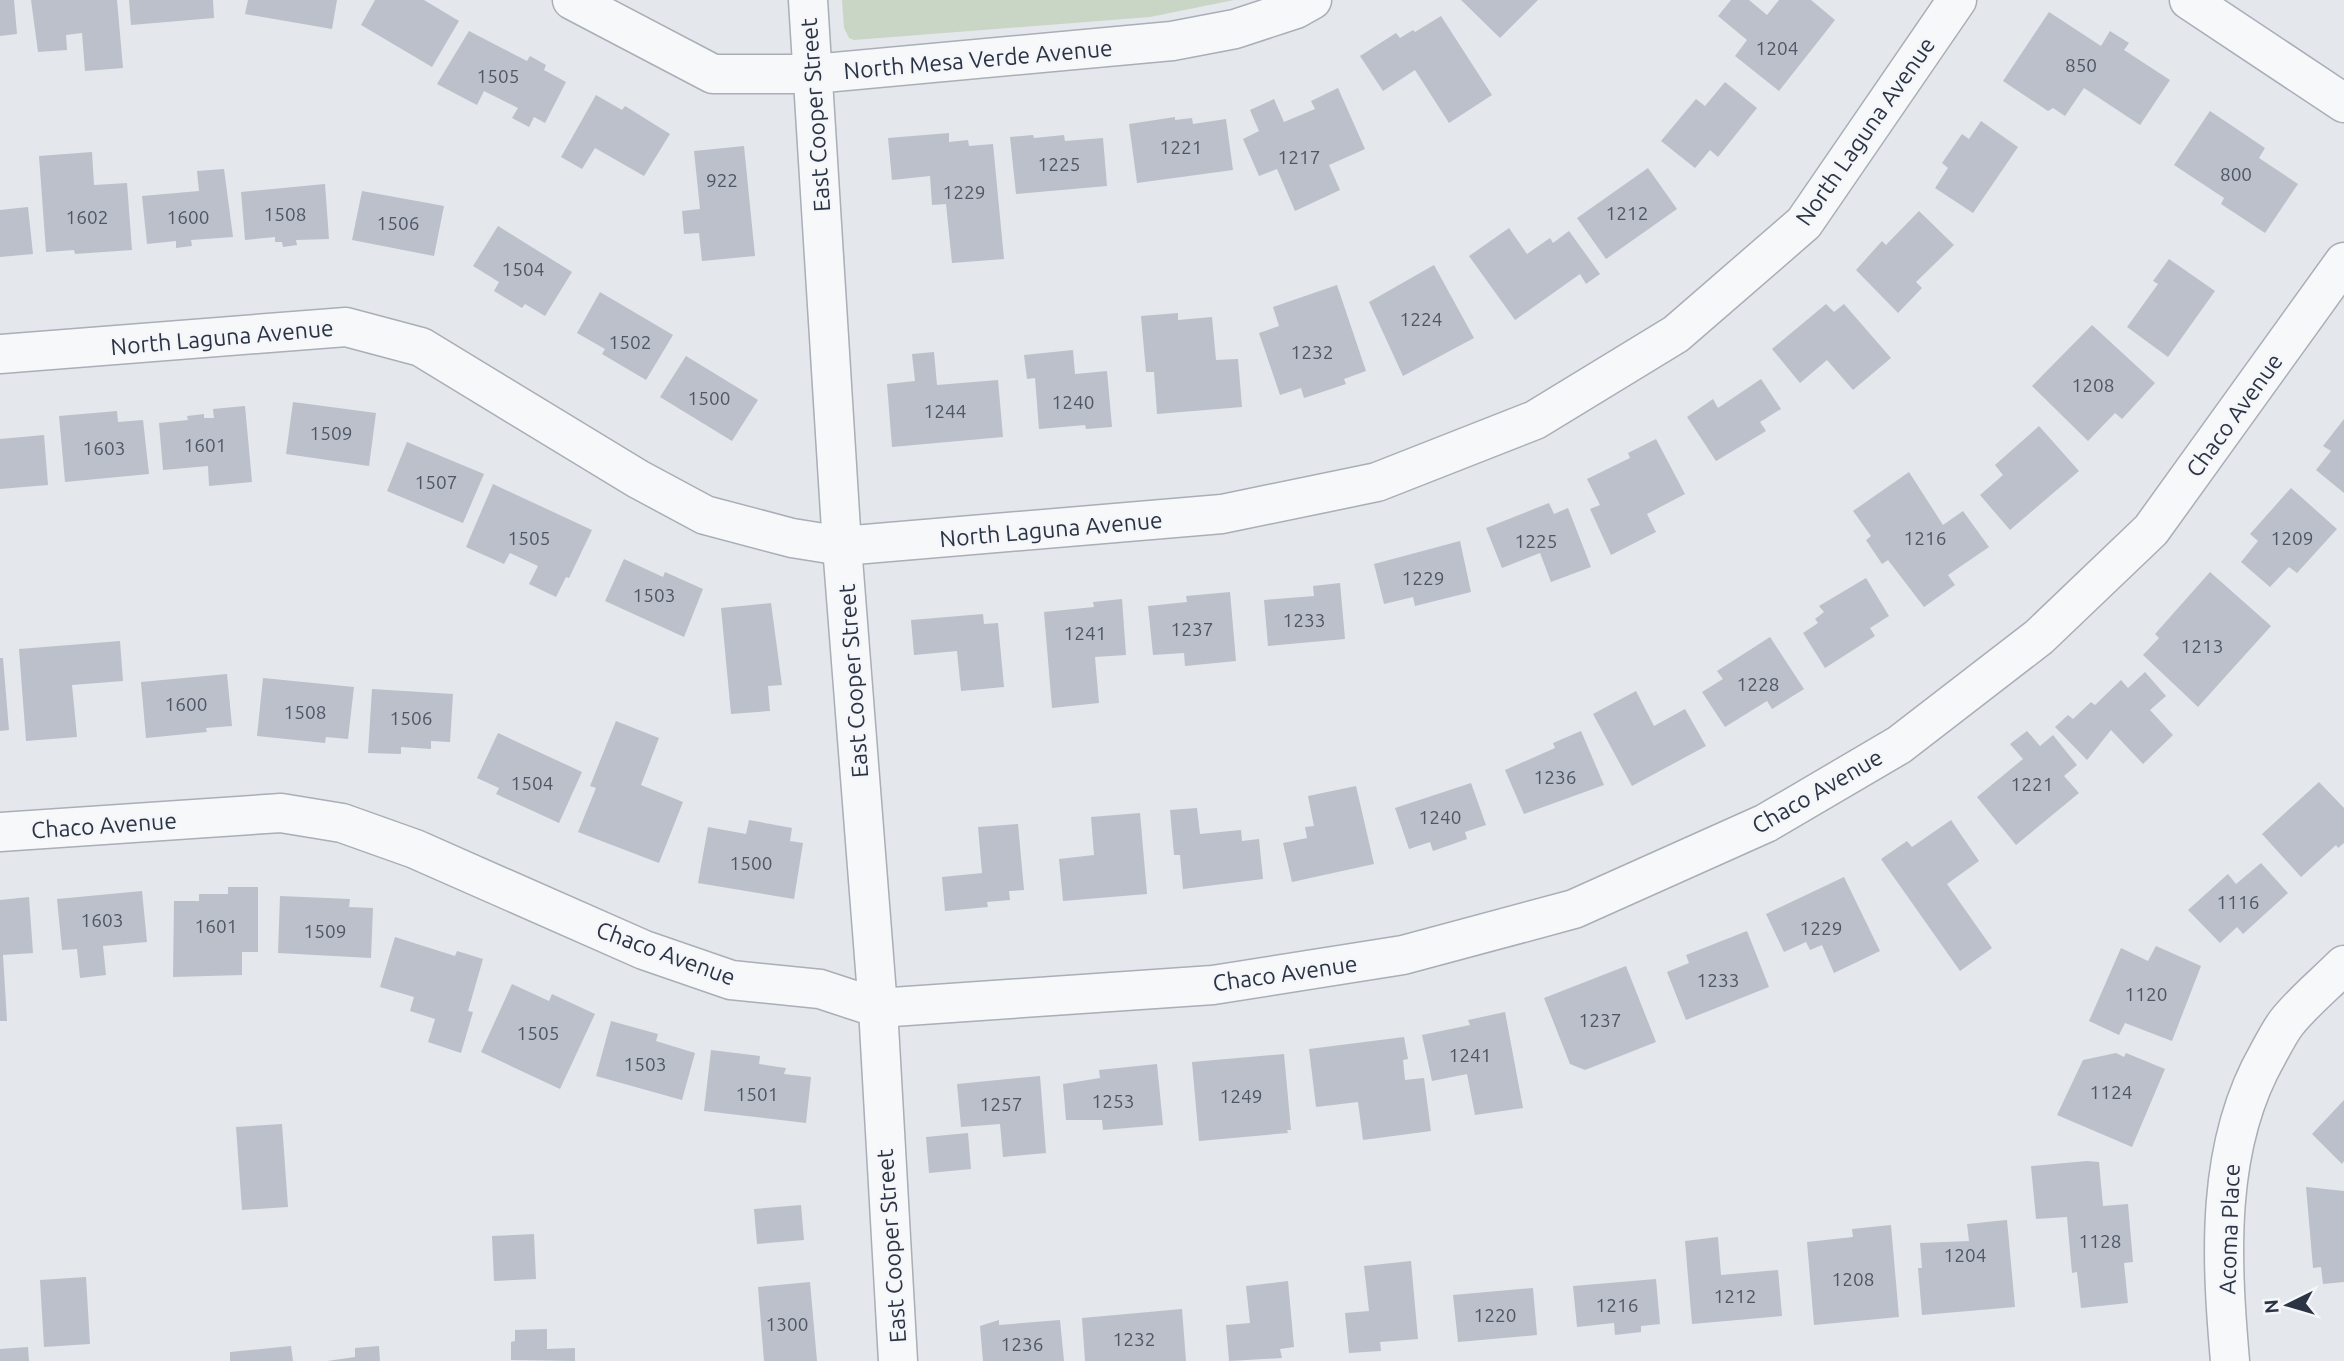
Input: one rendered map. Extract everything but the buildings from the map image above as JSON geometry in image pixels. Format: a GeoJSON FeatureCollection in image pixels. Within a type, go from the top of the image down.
{"type":"FeatureCollection","features":[{"type":"Feature","properties":{"kind":"street","name":"North Mesa Verde Avenue"},"geometry":{"type":"LineString","coordinates":[[572,0],[713,74],[813,74],[1172,41],[1235,29],[1296,9],[1312,0]]}},
{"type":"Feature","properties":{"kind":"street","name":"East Cooper Street"},"geometry":{"type":"LineString","coordinates":[[808,0],[842,546],[878,1008],[898,1361]]}},
{"type":"Feature","properties":{"kind":"street","name":"North Laguna Avenue"},"geometry":{"type":"LineString","coordinates":[[0,354],[346,327],[421,347],[638,479],[705,515],[792,538],[842,546],[1222,514],[1377,482],[1535,420],[1676,334],[1804,223],[1956,0]]}},
{"type":"Feature","properties":{"kind":"street"},"geometry":{"type":"LineString","coordinates":[[2189,0],[2344,103]]}},
{"type":"Feature","properties":{"kind":"street","name":"Chaco Avenue"},"geometry":{"type":"LineString","coordinates":[[0,832],[281,813],[342,823],[415,849],[656,954],[731,980],[820,989],[878,1008],[1213,985],[1403,956],[1574,909],[1766,823],[1910,736],[2039,637],[2151,530],[2344,262]]}},
{"type":"Feature","properties":{"kind":"street","name":"Acoma Place"},"geometry":{"type":"LineString","coordinates":[[2230,1361],[2224,1219],[2232,1147],[2254,1079],[2287,1022],[2344,965]]}},
{"type":"Feature","properties":{"kind":"green space"},"geometry":{"type":"Polygon","coordinates":[[[842,0],[1234,0],[1150,17],[854,40],[849,38],[844,28],[842,0]]]}}]}
